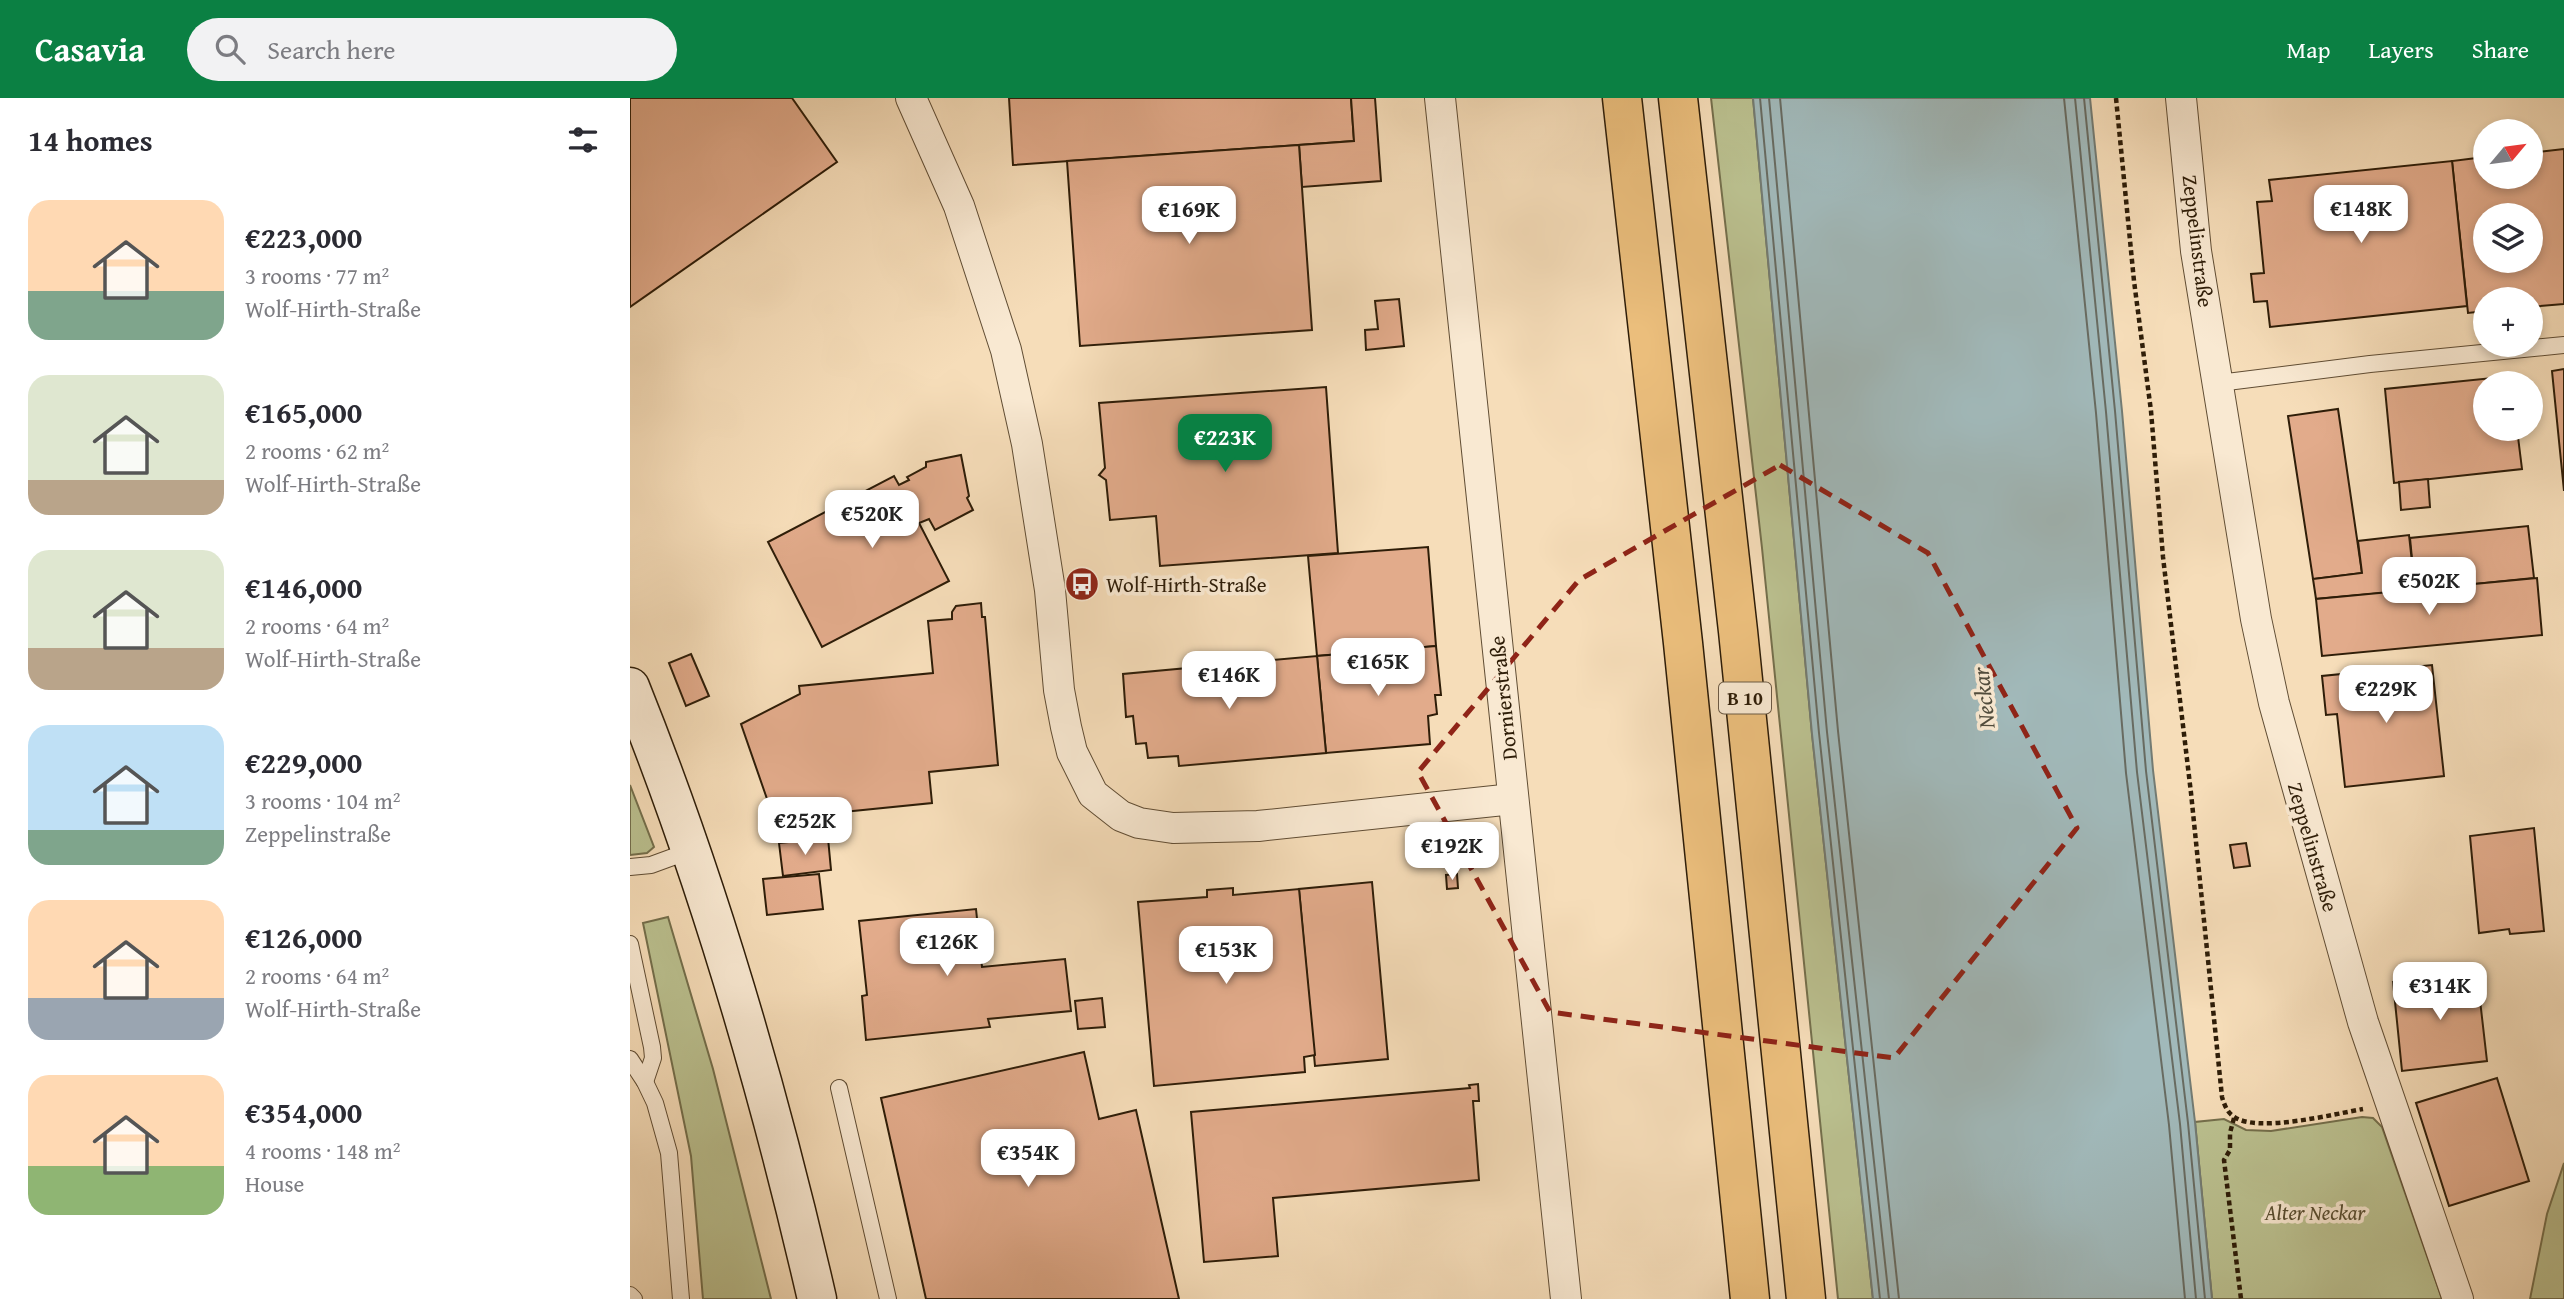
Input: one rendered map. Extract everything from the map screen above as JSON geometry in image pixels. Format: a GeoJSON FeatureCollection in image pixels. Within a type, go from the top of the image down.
{"type":"FeatureCollection","features":[{"type":"Feature","properties":{"kind":"highway","name":"B 10"},"geometry":{"type":"LineString","coordinates":[[1622,98],[1680,616],[1749,1299]]}},
{"type":"Feature","properties":{"kind":"highway","name":"B 10"},"geometry":{"type":"LineString","coordinates":[[1678,98],[1736,618],[1806,1299]]}},
{"type":"Feature","properties":{"kind":"main road"},"geometry":{"type":"LineString","coordinates":[[630,687],[692,850],[754,1048],[817,1299]]}},
{"type":"Feature","properties":{"kind":"street"},"geometry":{"type":"LineString","coordinates":[[911,98],[940,159],[958,206],[1006,350],[1027,444],[1050,590],[1059,690],[1066,727],[1072,752],[1093,794],[1121,816],[1139,824],[1173,828],[1258,826],[1513,799]]}},
{"type":"Feature","properties":{"kind":"street","name":"Dornierstraße"},"geometry":{"type":"LineString","coordinates":[[1440,98],[1566,1299]]}},
{"type":"Feature","properties":{"kind":"street","name":"Zeppelinstraße"},"geometry":{"type":"LineString","coordinates":[[2181,98],[2196,251],[2246,556],[2274,703],[2363,1022],[2458,1299]]}},
{"type":"Feature","properties":{"kind":"lane"},"geometry":{"type":"LineString","coordinates":[[2219,383],[2370,364],[2564,345]]}},
{"type":"Feature","properties":{"kind":"lane"},"geometry":{"type":"LineString","coordinates":[[630,867],[651,865],[692,850]]}},
{"type":"Feature","properties":{"kind":"lane"},"geometry":{"type":"LineString","coordinates":[[630,944],[652,1048],[653,1058],[645,1082]]}},
{"type":"Feature","properties":{"kind":"lane"},"geometry":{"type":"LineString","coordinates":[[630,1059],[655,1103],[668,1153],[681,1299]]}},
{"type":"Feature","properties":{"kind":"lane"},"geometry":{"type":"LineString","coordinates":[[839,1088],[888,1299]]}},
{"type":"Feature","properties":{"kind":"lane"},"geometry":{"type":"LineString","coordinates":[[630,1294],[634,1299]]}},
{"type":"Feature","properties":{"kind":"path"},"geometry":{"type":"LineString","coordinates":[[2116,98],[2220,1087],[2225,1106],[2234,1118],[2262,1125],[2392,1105]]}},
{"type":"Feature","properties":{"kind":"path"},"geometry":{"type":"LineString","coordinates":[[2234,1118],[2230,1133],[2230,1150],[2224,1160],[2241,1299]]}},
{"type":"Feature","properties":{"kind":"highlighted area"},"geometry":{"type":"Polygon","coordinates":[[[1780,465],[1928,553],[2077,828],[1894,1058],[1550,1012],[1418,772],[1579,580],[1780,465]]]}},
{"type":"Feature","properties":{"kind":"green space"},"geometry":{"type":"Polygon","coordinates":[[[1711,98],[1753,98],[1812,734],[1873,1299],[1838,1299],[1762,548],[1711,98]]]}},
{"type":"Feature","properties":{"kind":"green space"},"geometry":{"type":"Polygon","coordinates":[[[630,785],[654,847],[647,853],[630,855],[630,785]]]}},
{"type":"Feature","properties":{"kind":"green space"},"geometry":{"type":"Polygon","coordinates":[[[668,917],[713,1069],[771,1299],[703,1299],[691,1156],[643,923],[668,917]]]}},
{"type":"Feature","properties":{"kind":"green space","name":"Alter Neckar"},"geometry":{"type":"Polygon","coordinates":[[[2362,1117],[2373,1118],[2382,1127],[2442,1299],[2212,1299],[2195,1122],[2224,1119],[2246,1130],[2271,1131],[2362,1117]]]}},
{"type":"Feature","properties":{"kind":"green space"},"geometry":{"type":"Polygon","coordinates":[[[2564,1163],[2564,1299],[2530,1299],[2547,1214],[2564,1163]]]}},
{"type":"Feature","properties":{"kind":"water","name":"Neckar"},"geometry":{"type":"Polygon","coordinates":[[[1753,98],[2090,98],[2122,411],[2153,770],[2195,1122],[2212,1299],[1873,1299],[1812,734],[1753,98]]]}},
{"type":"Feature","properties":{"kind":"building"},"geometry":{"type":"Polygon","coordinates":[[[630,98],[792,98],[837,162],[630,307],[630,98]]]}},
{"type":"Feature","properties":{"kind":"building"},"geometry":{"type":"Polygon","coordinates":[[[1009,98],[1351,98],[1354,141],[1013,165],[1009,98]]]}},
{"type":"Feature","properties":{"kind":"building"},"geometry":{"type":"Polygon","coordinates":[[[1351,98],[1375,98],[1381,181],[1302,187],[1299,145],[1354,141],[1351,98]]]}},
{"type":"Feature","properties":{"kind":"building"},"geometry":{"type":"Polygon","coordinates":[[[1299,145],[1312,330],[1080,346],[1067,161],[1299,145]]]}},
{"type":"Feature","properties":{"kind":"building"},"geometry":{"type":"Polygon","coordinates":[[[2564,149],[2564,304],[2543,306],[2543,287],[2473,287],[2473,312],[2468,313],[2452,161],[2473,158],[2473,189],[2543,189],[2543,151],[2564,149]]]}},
{"type":"Feature","properties":{"kind":"building"},"geometry":{"type":"Polygon","coordinates":[[[2452,161],[2467,306],[2270,327],[2267,301],[2254,302],[2251,274],[2264,273],[2257,202],[2272,201],[2269,180],[2452,161]]]}},
{"type":"Feature","properties":{"kind":"building"},"geometry":{"type":"Polygon","coordinates":[[[1399,299],[1404,346],[1366,350],[1365,330],[1378,329],[1375,301],[1399,299]]]}},
{"type":"Feature","properties":{"kind":"building"},"geometry":{"type":"Polygon","coordinates":[[[2564,369],[2564,491],[2552,371],[2564,369]]]}},
{"type":"Feature","properties":{"kind":"building"},"geometry":{"type":"Polygon","coordinates":[[[2473,380],[2473,441],[2518,441],[2522,469],[2394,483],[2385,389],[2473,380]]]}},
{"type":"Feature","properties":{"kind":"building"},"geometry":{"type":"Polygon","coordinates":[[[1326,387],[1338,553],[1160,566],[1156,516],[1110,520],[1106,480],[1099,475],[1105,468],[1099,403],[1326,387]]]}},
{"type":"Feature","properties":{"kind":"building"},"geometry":{"type":"Polygon","coordinates":[[[2338,409],[2362,573],[2313,579],[2288,416],[2338,409]]]}},
{"type":"Feature","properties":{"kind":"building"},"geometry":{"type":"Polygon","coordinates":[[[961,455],[969,496],[967,498],[973,510],[935,530],[929,519],[919,523],[949,581],[822,647],[768,542],[894,476],[899,485],[909,480],[907,477],[926,467],[926,462],[961,455]]]}},
{"type":"Feature","properties":{"kind":"building"},"geometry":{"type":"Polygon","coordinates":[[[2428,479],[2430,507],[2401,510],[2399,482],[2428,479]]]}},
{"type":"Feature","properties":{"kind":"building"},"geometry":{"type":"Polygon","coordinates":[[[2528,526],[2534,578],[2415,590],[2410,538],[2528,526]]]}},
{"type":"Feature","properties":{"kind":"building"},"geometry":{"type":"Polygon","coordinates":[[[2409,535],[2415,590],[2316,599],[2313,579],[2362,573],[2358,541],[2409,535]]]}},
{"type":"Feature","properties":{"kind":"building"},"geometry":{"type":"Polygon","coordinates":[[[1428,547],[1436,646],[1317,656],[1308,556],[1428,547]]]}},
{"type":"Feature","properties":{"kind":"building"},"geometry":{"type":"Polygon","coordinates":[[[2537,578],[2542,635],[2322,656],[2316,599],[2537,578]]]}},
{"type":"Feature","properties":{"kind":"building"},"geometry":{"type":"Polygon","coordinates":[[[981,603],[982,617],[985,617],[998,765],[929,772],[932,803],[774,819],[741,724],[800,694],[799,686],[933,673],[928,621],[952,619],[956,606],[981,603]]]}},
{"type":"Feature","properties":{"kind":"building"},"geometry":{"type":"Polygon","coordinates":[[[1436,646],[1441,695],[1435,695],[1437,714],[1428,716],[1430,744],[1326,753],[1317,656],[1436,646]]]}},
{"type":"Feature","properties":{"kind":"building"},"geometry":{"type":"Polygon","coordinates":[[[691,654],[709,696],[686,706],[669,663],[691,654]]]}},
{"type":"Feature","properties":{"kind":"building"},"geometry":{"type":"Polygon","coordinates":[[[1317,656],[1326,753],[1179,766],[1178,756],[1148,758],[1146,743],[1136,744],[1133,716],[1126,717],[1123,674],[1317,656]]]}},
{"type":"Feature","properties":{"kind":"building"},"geometry":{"type":"Polygon","coordinates":[[[2432,665],[2444,776],[2345,787],[2337,714],[2326,715],[2322,676],[2432,665]]]}},
{"type":"Feature","properties":{"kind":"building"},"geometry":{"type":"Polygon","coordinates":[[[2534,828],[2544,931],[2510,934],[2509,929],[2479,933],[2470,836],[2534,828]]]}},
{"type":"Feature","properties":{"kind":"building"},"geometry":{"type":"Polygon","coordinates":[[[828,838],[831,870],[783,876],[779,843],[828,838]]]}},
{"type":"Feature","properties":{"kind":"building"},"geometry":{"type":"Polygon","coordinates":[[[2246,843],[2250,866],[2234,868],[2230,845],[2246,843]]]}},
{"type":"Feature","properties":{"kind":"building"},"geometry":{"type":"Polygon","coordinates":[[[819,874],[823,909],[767,915],[763,879],[819,874]]]}},
{"type":"Feature","properties":{"kind":"building"},"geometry":{"type":"Polygon","coordinates":[[[1457,874],[1458,888],[1447,889],[1446,875],[1457,874]]]}},
{"type":"Feature","properties":{"kind":"building"},"geometry":{"type":"Polygon","coordinates":[[[1372,882],[1388,1059],[1315,1066],[1299,889],[1372,882]]]}},
{"type":"Feature","properties":{"kind":"building"},"geometry":{"type":"Polygon","coordinates":[[[1233,888],[1233,895],[1299,889],[1315,1055],[1304,1057],[1305,1072],[1154,1086],[1138,902],[1207,897],[1207,890],[1233,888]]]}},
{"type":"Feature","properties":{"kind":"building"},"geometry":{"type":"Polygon","coordinates":[[[976,909],[982,967],[1065,959],[1071,1011],[988,1019],[990,1027],[866,1040],[862,996],[867,995],[859,921],[976,909]]]}},
{"type":"Feature","properties":{"kind":"building"},"geometry":{"type":"Polygon","coordinates":[[[2477,974],[2487,1061],[2402,1071],[2393,982],[2477,974]]]}},
{"type":"Feature","properties":{"kind":"building"},"geometry":{"type":"Polygon","coordinates":[[[1102,998],[1105,1027],[1078,1029],[1075,1001],[1102,998]]]}},
{"type":"Feature","properties":{"kind":"building"},"geometry":{"type":"Polygon","coordinates":[[[1084,1052],[1099,1119],[1136,1110],[1179,1299],[926,1299],[881,1098],[1084,1052]]]}},
{"type":"Feature","properties":{"kind":"building"},"geometry":{"type":"Polygon","coordinates":[[[2497,1078],[2529,1181],[2449,1206],[2416,1103],[2497,1078]]]}},
{"type":"Feature","properties":{"kind":"building"},"geometry":{"type":"Polygon","coordinates":[[[1478,1084],[1479,1101],[1473,1101],[1479,1180],[1273,1198],[1278,1256],[1204,1262],[1191,1112],[1470,1088],[1469,1085],[1478,1084]]]}},
{"type":"Feature","properties":{"kind":"place","name":"Wolf-Hirth-Straße"},"geometry":{"type":"Point","coordinates":[1082,584]}}]}
